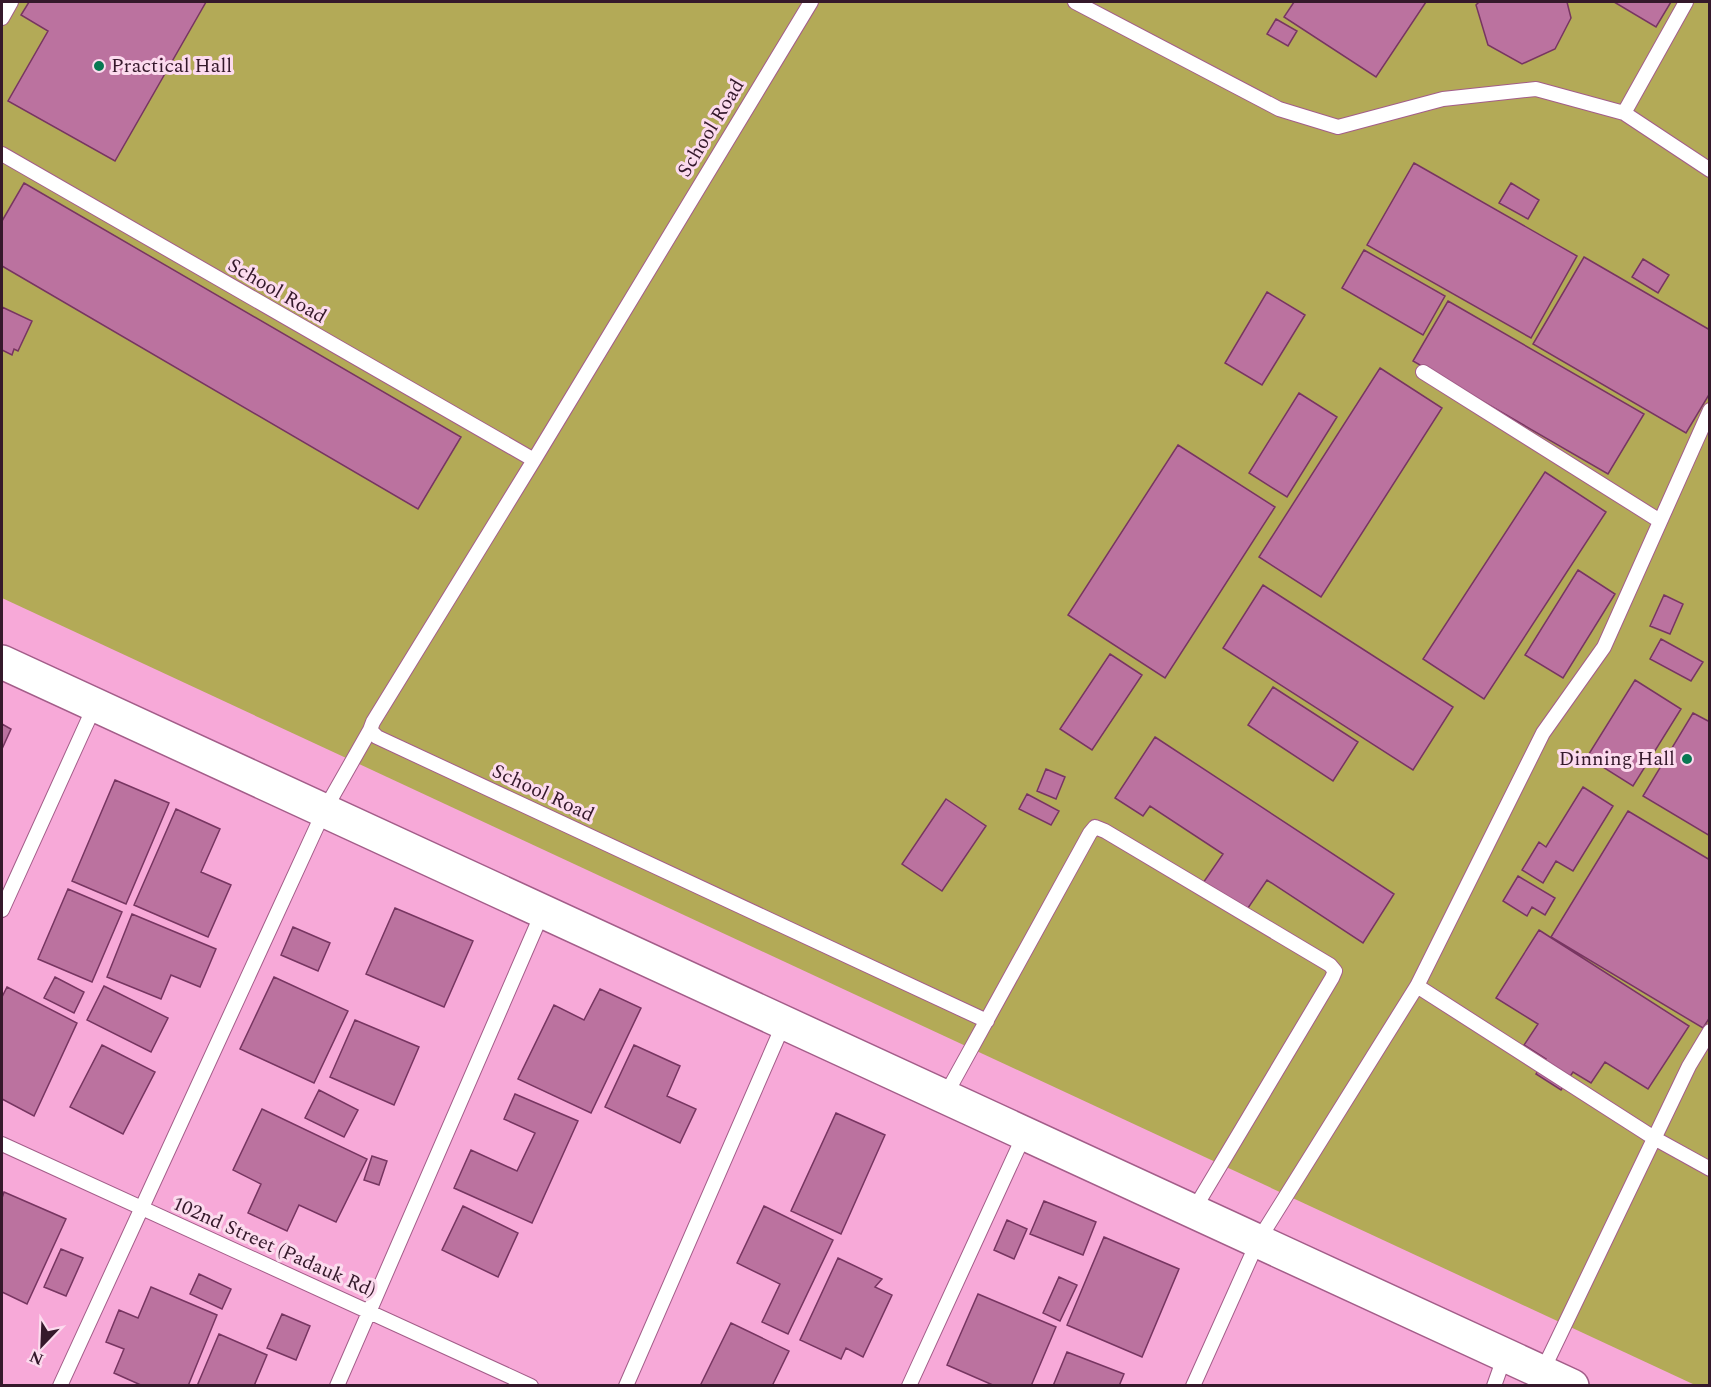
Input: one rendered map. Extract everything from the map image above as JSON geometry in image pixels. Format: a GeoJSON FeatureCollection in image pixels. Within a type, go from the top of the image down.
{"type":"FeatureCollection","features":[{"type":"Feature","properties":{"kind":"main road"},"geometry":{"type":"LineString","coordinates":[[2,662],[1572,1386]]}},
{"type":"Feature","properties":{"kind":"lane"},"geometry":{"type":"LineString","coordinates":[[2,18],[11,2]]}},
{"type":"Feature","properties":{"kind":"lane","name":"School Road"},"geometry":{"type":"LineString","coordinates":[[810,2],[370,730],[377,737],[987,1021]]}},
{"type":"Feature","properties":{"kind":"lane"},"geometry":{"type":"LineString","coordinates":[[1075,2],[1279,109],[1338,127],[1443,99],[1536,89],[1624,113],[1710,170]]}},
{"type":"Feature","properties":{"kind":"lane"},"geometry":{"type":"LineString","coordinates":[[1624,113],[1686,2]]}},
{"type":"Feature","properties":{"kind":"lane","name":"School Road"},"geometry":{"type":"LineString","coordinates":[[2,154],[534,460]]}},
{"type":"Feature","properties":{"kind":"lane"},"geometry":{"type":"LineString","coordinates":[[1423,372],[1660,521]]}},
{"type":"Feature","properties":{"kind":"lane"},"geometry":{"type":"LineString","coordinates":[[1193,1386],[1258,1241],[1418,986],[1543,733],[1604,647],[1710,410]]}},
{"type":"Feature","properties":{"kind":"lane"},"geometry":{"type":"LineString","coordinates":[[2,910],[95,705]]}},
{"type":"Feature","properties":{"kind":"lane"},"geometry":{"type":"LineString","coordinates":[[60,1386],[324,811],[370,730]]}},
{"type":"Feature","properties":{"kind":"lane"},"geometry":{"type":"LineString","coordinates":[[945,1096],[1095,827],[1335,970],[1193,1211]]}},
{"type":"Feature","properties":{"kind":"lane"},"geometry":{"type":"LineString","coordinates":[[337,1386],[543,911]]}},
{"type":"Feature","properties":{"kind":"lane"},"geometry":{"type":"LineString","coordinates":[[1418,986],[1654,1138],[1710,1169]]}},
{"type":"Feature","properties":{"kind":"lane"},"geometry":{"type":"LineString","coordinates":[[626,1386],[784,1023]]}},
{"type":"Feature","properties":{"kind":"lane"},"geometry":{"type":"LineString","coordinates":[[1542,1371],[1689,1066],[1710,1031]]}},
{"type":"Feature","properties":{"kind":"lane"},"geometry":{"type":"LineString","coordinates":[[909,1386],[1025,1133]]}},
{"type":"Feature","properties":{"kind":"lane","name":"102nd Street (Padauk Rd)"},"geometry":{"type":"LineString","coordinates":[[2,1144],[531,1386]]}},
{"type":"Feature","properties":{"kind":"lane"},"geometry":{"type":"LineString","coordinates":[[1494,1386],[1505,1355]]}},
{"type":"Feature","properties":{"kind":"shaded area"},"geometry":{"type":"Polygon","coordinates":[[[2,2],[1709,2],[1709,1385],[1695,1385],[2,598],[2,2]]]}},
{"type":"Feature","properties":{"kind":"building","name":"Practical Hall"},"geometry":{"type":"Polygon","coordinates":[[[29,2],[206,2],[115,161],[8,101],[48,31],[21,15],[29,2]]]}},
{"type":"Feature","properties":{"kind":"building"},"geometry":{"type":"Polygon","coordinates":[[[1294,2],[1426,2],[1376,77],[1284,17],[1294,2]]]}},
{"type":"Feature","properties":{"kind":"building"},"geometry":{"type":"Polygon","coordinates":[[[1479,2],[1567,2],[1571,18],[1555,49],[1522,64],[1488,45],[1476,5],[1479,2]]]}},
{"type":"Feature","properties":{"kind":"building"},"geometry":{"type":"Polygon","coordinates":[[[1614,2],[1671,2],[1656,27],[1614,2]]]}},
{"type":"Feature","properties":{"kind":"building"},"geometry":{"type":"Polygon","coordinates":[[[1276,19],[1297,31],[1288,46],[1267,34],[1276,19]]]}},
{"type":"Feature","properties":{"kind":"building"},"geometry":{"type":"Polygon","coordinates":[[[1414,163],[1577,256],[1531,338],[1367,245],[1414,163]]]}},
{"type":"Feature","properties":{"kind":"building"},"geometry":{"type":"Polygon","coordinates":[[[24,183],[461,437],[418,509],[2,266],[2,221],[24,183]]]}},
{"type":"Feature","properties":{"kind":"building"},"geometry":{"type":"Polygon","coordinates":[[[1511,183],[1539,200],[1528,219],[1499,203],[1511,183]]]}},
{"type":"Feature","properties":{"kind":"building"},"geometry":{"type":"Polygon","coordinates":[[[1364,250],[1445,296],[1423,335],[1342,288],[1364,250]]]}},
{"type":"Feature","properties":{"kind":"building"},"geometry":{"type":"Polygon","coordinates":[[[1584,257],[1710,330],[1710,393],[1686,433],[1533,344],[1584,257]]]}},
{"type":"Feature","properties":{"kind":"building"},"geometry":{"type":"Polygon","coordinates":[[[1643,259],[1669,275],[1658,293],[1632,277],[1643,259]]]}},
{"type":"Feature","properties":{"kind":"building"},"geometry":{"type":"Polygon","coordinates":[[[1267,292],[1305,315],[1262,385],[1225,363],[1267,292]]]}},
{"type":"Feature","properties":{"kind":"building"},"geometry":{"type":"Polygon","coordinates":[[[1448,301],[1644,414],[1608,474],[1413,361],[1448,301]]]}},
{"type":"Feature","properties":{"kind":"building"},"geometry":{"type":"Polygon","coordinates":[[[2,307],[32,321],[18,351],[14,349],[12,355],[2,350],[2,307]]]}},
{"type":"Feature","properties":{"kind":"building"},"geometry":{"type":"Polygon","coordinates":[[[1380,368],[1442,408],[1321,597],[1259,557],[1380,368]]]}},
{"type":"Feature","properties":{"kind":"building"},"geometry":{"type":"Polygon","coordinates":[[[1299,393],[1337,417],[1287,497],[1249,473],[1299,393]]]}},
{"type":"Feature","properties":{"kind":"building"},"geometry":{"type":"Polygon","coordinates":[[[1178,445],[1275,507],[1165,678],[1068,615],[1178,445]]]}},
{"type":"Feature","properties":{"kind":"building"},"geometry":{"type":"Polygon","coordinates":[[[1545,472],[1606,512],[1484,699],[1423,659],[1545,472]]]}},
{"type":"Feature","properties":{"kind":"building"},"geometry":{"type":"Polygon","coordinates":[[[1578,570],[1615,594],[1563,678],[1525,655],[1578,570]]]}},
{"type":"Feature","properties":{"kind":"building"},"geometry":{"type":"Polygon","coordinates":[[[1263,585],[1453,707],[1413,770],[1223,648],[1263,585]]]}},
{"type":"Feature","properties":{"kind":"building"},"geometry":{"type":"Polygon","coordinates":[[[1664,595],[1683,604],[1670,634],[1650,626],[1664,595]]]}},
{"type":"Feature","properties":{"kind":"building"},"geometry":{"type":"Polygon","coordinates":[[[1661,639],[1703,662],[1691,681],[1650,659],[1661,639]]]}},
{"type":"Feature","properties":{"kind":"building"},"geometry":{"type":"Polygon","coordinates":[[[1110,654],[1142,675],[1092,750],[1060,729],[1110,654]]]}},
{"type":"Feature","properties":{"kind":"building"},"geometry":{"type":"Polygon","coordinates":[[[1635,680],[1681,709],[1633,786],[1587,757],[1635,680]]]}},
{"type":"Feature","properties":{"kind":"building"},"geometry":{"type":"Polygon","coordinates":[[[1273,687],[1358,742],[1333,781],[1248,725],[1273,687]]]}},
{"type":"Feature","properties":{"kind":"building","name":"Dinning Hall"},"geometry":{"type":"Polygon","coordinates":[[[1693,713],[1710,722],[1710,836],[1643,796],[1693,713]]]}},
{"type":"Feature","properties":{"kind":"building"},"geometry":{"type":"Polygon","coordinates":[[[2,724],[11,729],[2,749],[2,724]]]}},
{"type":"Feature","properties":{"kind":"building"},"geometry":{"type":"Polygon","coordinates":[[[1155,737],[1394,894],[1363,943],[1267,880],[1246,911],[1203,883],[1223,854],[1150,806],[1143,816],[1115,798],[1155,737]]]}},
{"type":"Feature","properties":{"kind":"building"},"geometry":{"type":"Polygon","coordinates":[[[1046,769],[1065,777],[1056,799],[1037,791],[1046,769]]]}},
{"type":"Feature","properties":{"kind":"building"},"geometry":{"type":"Polygon","coordinates":[[[115,780],[169,803],[126,904],[72,881],[115,780]]]}},
{"type":"Feature","properties":{"kind":"building"},"geometry":{"type":"Polygon","coordinates":[[[1583,787],[1613,806],[1573,871],[1556,861],[1543,883],[1522,870],[1539,842],[1546,847],[1583,787]]]}},
{"type":"Feature","properties":{"kind":"building"},"geometry":{"type":"Polygon","coordinates":[[[1027,794],[1059,811],[1051,825],[1019,809],[1027,794]]]}},
{"type":"Feature","properties":{"kind":"building"},"geometry":{"type":"Polygon","coordinates":[[[946,799],[986,826],[942,891],[902,864],[946,799]]]}},
{"type":"Feature","properties":{"kind":"building"},"geometry":{"type":"Polygon","coordinates":[[[176,809],[220,829],[201,872],[231,885],[208,937],[134,905],[176,809]]]}},
{"type":"Feature","properties":{"kind":"building"},"geometry":{"type":"Polygon","coordinates":[[[1628,811],[1710,860],[1710,1017],[1703,1028],[1551,937],[1628,811]]]}},
{"type":"Feature","properties":{"kind":"building"},"geometry":{"type":"Polygon","coordinates":[[[1518,876],[1555,898],[1545,915],[1532,907],[1527,916],[1503,901],[1518,876]]]}},
{"type":"Feature","properties":{"kind":"building"},"geometry":{"type":"Polygon","coordinates":[[[68,889],[122,912],[92,982],[38,959],[68,889]]]}},
{"type":"Feature","properties":{"kind":"building"},"geometry":{"type":"Polygon","coordinates":[[[395,908],[473,941],[444,1007],[366,974],[395,908]]]}},
{"type":"Feature","properties":{"kind":"building"},"geometry":{"type":"Polygon","coordinates":[[[132,914],[216,949],[200,987],[171,975],[161,999],[107,977],[132,914]]]}},
{"type":"Feature","properties":{"kind":"building"},"geometry":{"type":"Polygon","coordinates":[[[293,927],[330,943],[318,971],[281,955],[293,927]]]}},
{"type":"Feature","properties":{"kind":"building"},"geometry":{"type":"Polygon","coordinates":[[[1539,930],[1689,1026],[1648,1089],[1605,1062],[1591,1083],[1573,1072],[1561,1090],[1536,1074],[1546,1059],[1524,1045],[1538,1024],[1496,998],[1539,930]]]}},
{"type":"Feature","properties":{"kind":"building"},"geometry":{"type":"Polygon","coordinates":[[[55,977],[84,992],[74,1013],[44,998],[55,977]]]}},
{"type":"Feature","properties":{"kind":"building"},"geometry":{"type":"Polygon","coordinates":[[[274,977],[348,1011],[314,1083],[240,1049],[274,977]]]}},
{"type":"Feature","properties":{"kind":"building"},"geometry":{"type":"Polygon","coordinates":[[[104,986],[168,1018],[151,1052],[87,1020],[104,986]]]}},
{"type":"Feature","properties":{"kind":"building"},"geometry":{"type":"Polygon","coordinates":[[[7,987],[77,1023],[34,1116],[2,1099],[2,997],[7,987]]]}},
{"type":"Feature","properties":{"kind":"building"},"geometry":{"type":"Polygon","coordinates":[[[600,989],[641,1008],[591,1113],[518,1079],[554,1005],[584,1020],[600,989]]]}},
{"type":"Feature","properties":{"kind":"building"},"geometry":{"type":"Polygon","coordinates":[[[355,1020],[419,1047],[394,1105],[330,1077],[355,1020]]]}},
{"type":"Feature","properties":{"kind":"building"},"geometry":{"type":"Polygon","coordinates":[[[102,1045],[155,1072],[123,1134],[70,1107],[102,1045]]]}},
{"type":"Feature","properties":{"kind":"building"},"geometry":{"type":"Polygon","coordinates":[[[634,1045],[680,1066],[667,1096],[696,1109],[680,1143],[605,1107],[634,1045]]]}},
{"type":"Feature","properties":{"kind":"building"},"geometry":{"type":"Polygon","coordinates":[[[319,1090],[358,1110],[344,1137],[305,1118],[319,1090]]]}},
{"type":"Feature","properties":{"kind":"building"},"geometry":{"type":"Polygon","coordinates":[[[515,1094],[578,1121],[532,1223],[454,1188],[471,1150],[517,1171],[535,1133],[504,1119],[515,1094]]]}},
{"type":"Feature","properties":{"kind":"building"},"geometry":{"type":"Polygon","coordinates":[[[262,1109],[367,1159],[336,1222],[299,1205],[287,1231],[248,1213],[261,1184],[233,1170],[262,1109]]]}},
{"type":"Feature","properties":{"kind":"building"},"geometry":{"type":"Polygon","coordinates":[[[836,1113],[885,1135],[841,1234],[791,1211],[836,1113]]]}},
{"type":"Feature","properties":{"kind":"building"},"geometry":{"type":"Polygon","coordinates":[[[372,1156],[387,1161],[379,1185],[364,1180],[372,1156]]]}},
{"type":"Feature","properties":{"kind":"building"},"geometry":{"type":"Polygon","coordinates":[[[4,1192],[66,1219],[27,1304],[2,1292],[2,1198],[4,1192]]]}},
{"type":"Feature","properties":{"kind":"building"},"geometry":{"type":"Polygon","coordinates":[[[1044,1201],[1096,1222],[1083,1255],[1030,1234],[1044,1201]]]}},
{"type":"Feature","properties":{"kind":"building"},"geometry":{"type":"Polygon","coordinates":[[[463,1206],[518,1233],[498,1277],[442,1250],[463,1206]]]}},
{"type":"Feature","properties":{"kind":"building"},"geometry":{"type":"Polygon","coordinates":[[[764,1206],[833,1240],[788,1334],[762,1322],[780,1284],[737,1263],[764,1206]]]}},
{"type":"Feature","properties":{"kind":"building"},"geometry":{"type":"Polygon","coordinates":[[[1007,1220],[1027,1229],[1014,1259],[994,1250],[1007,1220]]]}},
{"type":"Feature","properties":{"kind":"building"},"geometry":{"type":"Polygon","coordinates":[[[1104,1237],[1179,1269],[1142,1357],[1067,1325],[1104,1237]]]}},
{"type":"Feature","properties":{"kind":"building"},"geometry":{"type":"Polygon","coordinates":[[[61,1249],[83,1258],[66,1296],[44,1287],[61,1249]]]}},
{"type":"Feature","properties":{"kind":"building"},"geometry":{"type":"Polygon","coordinates":[[[838,1258],[882,1279],[875,1287],[892,1295],[863,1357],[846,1348],[841,1359],[800,1340],[838,1258]]]}},
{"type":"Feature","properties":{"kind":"building"},"geometry":{"type":"Polygon","coordinates":[[[199,1274],[231,1289],[222,1309],[190,1294],[199,1274]]]}},
{"type":"Feature","properties":{"kind":"building"},"geometry":{"type":"Polygon","coordinates":[[[1059,1277],[1077,1285],[1060,1321],[1043,1313],[1059,1277]]]}},
{"type":"Feature","properties":{"kind":"building"},"geometry":{"type":"Polygon","coordinates":[[[151,1287],[217,1315],[188,1386],[143,1386],[114,1373],[124,1349],[106,1342],[119,1310],[138,1318],[151,1287]]]}},
{"type":"Feature","properties":{"kind":"building"},"geometry":{"type":"Polygon","coordinates":[[[978,1294],[1056,1327],[1031,1386],[995,1386],[947,1365],[978,1294]]]}},
{"type":"Feature","properties":{"kind":"building"},"geometry":{"type":"Polygon","coordinates":[[[282,1314],[310,1326],[296,1360],[267,1348],[282,1314]]]}},
{"type":"Feature","properties":{"kind":"building"},"geometry":{"type":"Polygon","coordinates":[[[731,1323],[789,1351],[772,1386],[700,1386],[731,1323]]]}},
{"type":"Feature","properties":{"kind":"building"},"geometry":{"type":"Polygon","coordinates":[[[219,1334],[267,1355],[254,1386],[197,1386],[219,1334]]]}},
{"type":"Feature","properties":{"kind":"building"},"geometry":{"type":"Polygon","coordinates":[[[1067,1352],[1124,1374],[1119,1386],[1053,1386],[1067,1352]]]}},
{"type":"Feature","properties":{"kind":"place","name":"Practical Hall"},"geometry":{"type":"Point","coordinates":[99,66]}},
{"type":"Feature","properties":{"kind":"place","name":"Dinning Hall"},"geometry":{"type":"Point","coordinates":[1687,759]}}]}
